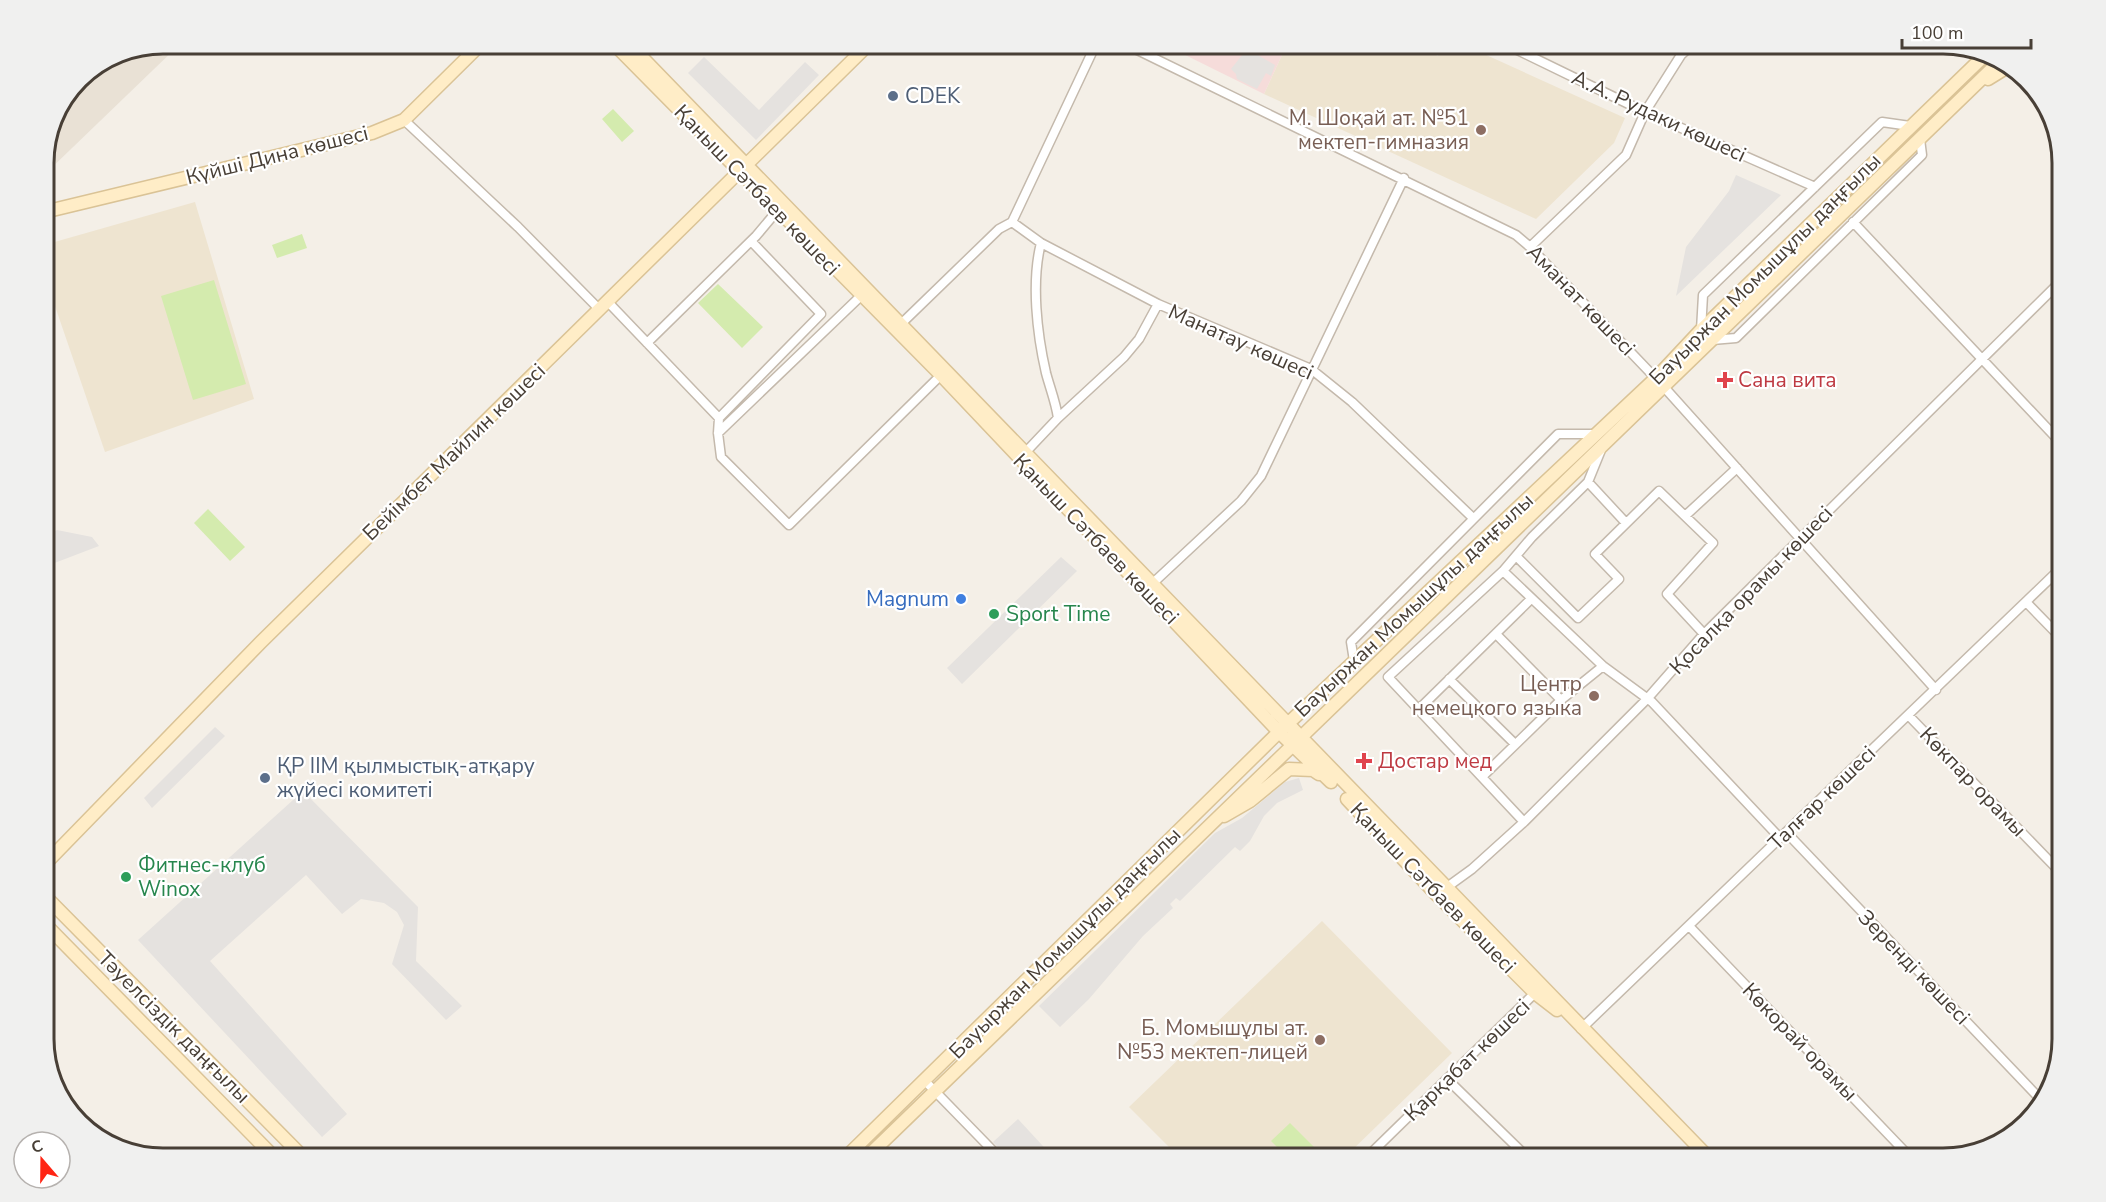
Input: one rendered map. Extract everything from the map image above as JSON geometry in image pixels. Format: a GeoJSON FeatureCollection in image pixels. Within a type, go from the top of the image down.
{"type":"FeatureCollection","features":[{"type":"Feature","properties":{"kind":"main road","name":"Күйші Дина көшесі"},"geometry":{"type":"LineString","coordinates":[[54,210],[372,133],[404,120],[471,54]]}},
{"type":"Feature","properties":{"kind":"main road","name":"Қаныш Сәтбаев көшесі"},"geometry":{"type":"LineString","coordinates":[[624,54],[742,167],[865,292],[941,375],[1154,583],[1295,741],[1441,892]]}},
{"type":"Feature","properties":{"kind":"main road","name":"Қаныш Сәтбаев көшесі"},"geometry":{"type":"LineString","coordinates":[[639,54],[742,167],[777,211],[865,292],[902,322],[1093,533],[1283,728]]}},
{"type":"Feature","properties":{"kind":"main road","name":"Бейімбет Майлин көшесі"},"geometry":{"type":"LineString","coordinates":[[54,855],[269,634],[859,54]]}},
{"type":"Feature","properties":{"kind":"main road","name":"Бауыржан Момышұлы даңғылы"},"geometry":{"type":"LineString","coordinates":[[876,1148],[1602,446],[1660,382],[1701,330],[1979,61]]}},
{"type":"Feature","properties":{"kind":"main road","name":"Бауыржан Момышұлы даңғылы"},"geometry":{"type":"LineString","coordinates":[[855,1148],[1283,728],[1596,434],[1713,340],[1993,67]]}},
{"type":"Feature","properties":{"kind":"main road"},"geometry":{"type":"LineString","coordinates":[[1973,86],[2001,71]]}},
{"type":"Feature","properties":{"kind":"main road","name":"Қаныш Сәтбаев көшесі"},"geometry":{"type":"LineString","coordinates":[[1295,741],[1330,781],[1699,1148]]}},
{"type":"Feature","properties":{"kind":"main road"},"geometry":{"type":"LineString","coordinates":[[1210,824],[1250,801],[1289,769],[1313,770],[1330,781]]}},
{"type":"Feature","properties":{"kind":"main road","name":"Тәуелсіздік даңғылы"},"geometry":{"type":"LineString","coordinates":[[54,905],[294,1148]]}},
{"type":"Feature","properties":{"kind":"main road","name":"Тәуелсіздік даңғылы"},"geometry":{"type":"LineString","coordinates":[[54,933],[265,1148]]}},
{"type":"Feature","properties":{"kind":"main road"},"geometry":{"type":"LineString","coordinates":[[202,1085],[218,1071]]}},
{"type":"Feature","properties":{"kind":"street"},"geometry":{"type":"LineString","coordinates":[[902,322],[999,230],[1012,222],[1091,54]]}},
{"type":"Feature","properties":{"kind":"street","name":"Аманат көшесі"},"geometry":{"type":"LineString","coordinates":[[1146,54],[1500,225],[1530,247],[1660,382],[1936,690]]}},
{"type":"Feature","properties":{"kind":"street","name":"А.А. Рудаки көшесі"},"geometry":{"type":"LineString","coordinates":[[1526,54],[1646,112],[1815,187]]}},
{"type":"Feature","properties":{"kind":"street"},"geometry":{"type":"LineString","coordinates":[[1530,247],[1626,155],[1646,112],[1683,54]]}},
{"type":"Feature","properties":{"kind":"street"},"geometry":{"type":"LineString","coordinates":[[404,120],[647,343],[719,418]]}},
{"type":"Feature","properties":{"kind":"street"},"geometry":{"type":"LineString","coordinates":[[1701,330],[1703,295],[1882,122],[1910,126]]}},
{"type":"Feature","properties":{"kind":"street"},"geometry":{"type":"LineString","coordinates":[[1713,340],[1736,338],[1922,155],[1920,139]]}},
{"type":"Feature","properties":{"kind":"street"},"geometry":{"type":"LineString","coordinates":[[1154,583],[1241,501],[1262,476],[1404,178]]}},
{"type":"Feature","properties":{"kind":"street"},"geometry":{"type":"LineString","coordinates":[[647,343],[751,240],[777,211]]}},
{"type":"Feature","properties":{"kind":"street","name":"Манатау көшесі"},"geometry":{"type":"LineString","coordinates":[[1012,222],[1041,243],[1158,304],[1311,369],[1352,402],[1473,518]]}},
{"type":"Feature","properties":{"kind":"street"},"geometry":{"type":"LineString","coordinates":[[1853,222],[2052,433]]}},
{"type":"Feature","properties":{"kind":"street"},"geometry":{"type":"LineString","coordinates":[[751,240],[821,314],[719,418],[718,433],[722,457],[789,525],[941,375]]}},
{"type":"Feature","properties":{"kind":"street"},"geometry":{"type":"LineString","coordinates":[[1041,243],[1035,265],[1035,284],[1046,371],[1058,418]]}},
{"type":"Feature","properties":{"kind":"street","name":"Қосалқа орамы көшесі"},"geometry":{"type":"LineString","coordinates":[[1441,892],[1472,869],[1524,822],[1647,699],[1704,634],[2052,290]]}},
{"type":"Feature","properties":{"kind":"street"},"geometry":{"type":"LineString","coordinates":[[718,433],[865,292]]}},
{"type":"Feature","properties":{"kind":"street"},"geometry":{"type":"LineString","coordinates":[[1022,455],[1124,357],[1140,339],[1158,304]]}},
{"type":"Feature","properties":{"kind":"street"},"geometry":{"type":"LineString","coordinates":[[1354,662],[1351,642],[1558,434],[1596,434]]}},
{"type":"Feature","properties":{"kind":"street"},"geometry":{"type":"LineString","coordinates":[[1524,822],[1388,677],[1503,572],[1588,482],[1602,446]]}},
{"type":"Feature","properties":{"kind":"street"},"geometry":{"type":"LineString","coordinates":[[1685,516],[1737,468]]}},
{"type":"Feature","properties":{"kind":"street"},"geometry":{"type":"LineString","coordinates":[[1588,482],[1626,524]]}},
{"type":"Feature","properties":{"kind":"street"},"geometry":{"type":"LineString","coordinates":[[1516,556],[1578,618],[1619,579],[1595,554],[1659,491],[1713,543],[1667,594],[1704,634]]}},
{"type":"Feature","properties":{"kind":"street","name":"Зеренді көшесі"},"geometry":{"type":"LineString","coordinates":[[1503,572],[1530,600],[1603,666],[1647,699],[2036,1095]]}},
{"type":"Feature","properties":{"kind":"street","name":"Талғар көшесі"},"geometry":{"type":"LineString","coordinates":[[1581,1029],[2052,577]]}},
{"type":"Feature","properties":{"kind":"street"},"geometry":{"type":"LineString","coordinates":[[1419,709],[1530,600]]}},
{"type":"Feature","properties":{"kind":"street"},"geometry":{"type":"LineString","coordinates":[[2026,602],[2052,629]]}},
{"type":"Feature","properties":{"kind":"street"},"geometry":{"type":"LineString","coordinates":[[1424,617],[1438,632]]}},
{"type":"Feature","properties":{"kind":"street"},"geometry":{"type":"LineString","coordinates":[[1496,634],[1561,700]]}},
{"type":"Feature","properties":{"kind":"street"},"geometry":{"type":"LineString","coordinates":[[1483,776],[1561,700],[1603,666]]}},
{"type":"Feature","properties":{"kind":"street"},"geometry":{"type":"LineString","coordinates":[[1449,679],[1515,744]]}},
{"type":"Feature","properties":{"kind":"street","name":"Көкпар орамы"},"geometry":{"type":"LineString","coordinates":[[1909,716],[2052,864]]}},
{"type":"Feature","properties":{"kind":"street","name":"Көкорай орамы"},"geometry":{"type":"LineString","coordinates":[[1689,926],[1901,1148]]}},
{"type":"Feature","properties":{"kind":"street","name":"Қарқабат көшесі"},"geometry":{"type":"LineString","coordinates":[[1377,1148],[1539,989]]}},
{"type":"Feature","properties":{"kind":"street"},"geometry":{"type":"LineString","coordinates":[[1448,1080],[1518,1148]]}},
{"type":"Feature","properties":{"kind":"street"},"geometry":{"type":"LineString","coordinates":[[925,1081],[990,1148]]}},
{"type":"Feature","properties":{"kind":"shaded area"},"geometry":{"type":"Polygon","coordinates":[[[170,54],[54,165],[58,135],[65,115],[81,91],[91,81],[122,62],[142,56],[170,54]]]}},
{"type":"Feature","properties":{"kind":"shaded area"},"geometry":{"type":"Polygon","coordinates":[[[1183,54],[1282,54],[1264,94],[1183,54]]]}},
{"type":"Feature","properties":{"kind":"shaded area"},"geometry":{"type":"Polygon","coordinates":[[[1243,54],[1256,54],[1275,65],[1271,76],[1266,73],[1257,89],[1237,79],[1231,69],[1243,54]]]}},
{"type":"Feature","properties":{"kind":"shaded area","name":"М. Шоқай ат. №51 мектеп-гимназия"},"geometry":{"type":"Polygon","coordinates":[[[1282,54],[1434,54],[1438,56],[1439,54],[1484,54],[1625,118],[1614,143],[1536,219],[1264,94],[1282,54]]]}},
{"type":"Feature","properties":{"kind":"shaded area"},"geometry":{"type":"Polygon","coordinates":[[[704,57],[759,110],[805,62],[819,75],[756,140],[688,73],[704,57]]]}},
{"type":"Feature","properties":{"kind":"shaded area"},"geometry":{"type":"Polygon","coordinates":[[[1736,175],[1781,195],[1676,296],[1686,247],[1729,191],[1736,175]]]}},
{"type":"Feature","properties":{"kind":"shaded area"},"geometry":{"type":"Polygon","coordinates":[[[195,202],[254,399],[105,452],[54,303],[54,242],[195,202]]]}},
{"type":"Feature","properties":{"kind":"shaded area"},"geometry":{"type":"Polygon","coordinates":[[[57,530],[92,537],[99,546],[54,563],[54,531],[57,530]]]}},
{"type":"Feature","properties":{"kind":"shaded area"},"geometry":{"type":"Polygon","coordinates":[[[1061,557],[1077,571],[962,684],[947,668],[1061,557]]]}},
{"type":"Feature","properties":{"kind":"shaded area"},"geometry":{"type":"Polygon","coordinates":[[[215,727],[225,736],[152,808],[144,798],[215,727]]]}},
{"type":"Feature","properties":{"kind":"shaded area"},"geometry":{"type":"Polygon","coordinates":[[[1299,778],[1303,790],[1277,803],[1264,816],[1250,841],[1240,851],[1235,847],[1180,901],[1176,898],[1170,904],[1173,908],[1143,936],[1089,999],[1060,1027],[1039,1006],[1215,833],[1242,818],[1285,782],[1299,778]]]}},
{"type":"Feature","properties":{"kind":"shaded area"},"geometry":{"type":"Polygon","coordinates":[[[303,791],[418,907],[416,961],[462,1006],[446,1020],[392,964],[404,925],[397,912],[384,903],[361,899],[342,914],[306,875],[210,961],[347,1114],[322,1137],[138,940],[303,791]]]}},
{"type":"Feature","properties":{"kind":"shaded area","name":"Б. Момышұлы ат. №53 мектеп-лицей"},"geometry":{"type":"Polygon","coordinates":[[[1322,921],[1452,1053],[1354,1148],[1170,1148],[1129,1107],[1322,921]]]}},
{"type":"Feature","properties":{"kind":"shaded area"},"geometry":{"type":"Polygon","coordinates":[[[1018,1119],[1045,1148],[999,1148],[993,1142],[1018,1119]]]}},
{"type":"Feature","properties":{"kind":"green space"},"geometry":{"type":"Polygon","coordinates":[[[613,109],[634,131],[622,142],[602,119],[613,109]]]}},
{"type":"Feature","properties":{"kind":"green space"},"geometry":{"type":"Polygon","coordinates":[[[302,234],[307,248],[277,258],[272,245],[302,234]]]}},
{"type":"Feature","properties":{"kind":"green space"},"geometry":{"type":"Polygon","coordinates":[[[214,280],[246,384],[193,400],[161,296],[214,280]]]}},
{"type":"Feature","properties":{"kind":"green space"},"geometry":{"type":"Polygon","coordinates":[[[718,284],[763,327],[742,348],[698,303],[718,284]]]}},
{"type":"Feature","properties":{"kind":"green space"},"geometry":{"type":"Polygon","coordinates":[[[208,509],[245,547],[230,561],[194,523],[208,509]]]}},
{"type":"Feature","properties":{"kind":"green space"},"geometry":{"type":"Polygon","coordinates":[[[1290,1123],[1315,1148],[1278,1148],[1271,1141],[1290,1123]]]}},
{"type":"Feature","properties":{"kind":"place","name":"CDEK"},"geometry":{"type":"Point","coordinates":[893,96]}},
{"type":"Feature","properties":{"kind":"place","name":"М. Шоқай ат. №51 мектеп-гимназия"},"geometry":{"type":"Point","coordinates":[1481,130]}},
{"type":"Feature","properties":{"kind":"place","name":"Сана вита"},"geometry":{"type":"Point","coordinates":[1725,380]}},
{"type":"Feature","properties":{"kind":"place","name":"Magnum"},"geometry":{"type":"Point","coordinates":[961,599]}},
{"type":"Feature","properties":{"kind":"place","name":"Sport Time"},"geometry":{"type":"Point","coordinates":[994,614]}},
{"type":"Feature","properties":{"kind":"place","name":"Центр немецкого языка"},"geometry":{"type":"Point","coordinates":[1594,696]}},
{"type":"Feature","properties":{"kind":"place","name":"Достар мед"},"geometry":{"type":"Point","coordinates":[1364,761]}},
{"type":"Feature","properties":{"kind":"place","name":"ҚР ІІМ қылмыстық-атқару жүйесі комитеті"},"geometry":{"type":"Point","coordinates":[265,778]}},
{"type":"Feature","properties":{"kind":"place","name":"Фитнес-клуб Winox"},"geometry":{"type":"Point","coordinates":[126,877]}},
{"type":"Feature","properties":{"kind":"place","name":"Б. Момышұлы ат. №53 мектеп-лицей"},"geometry":{"type":"Point","coordinates":[1320,1040]}}]}
